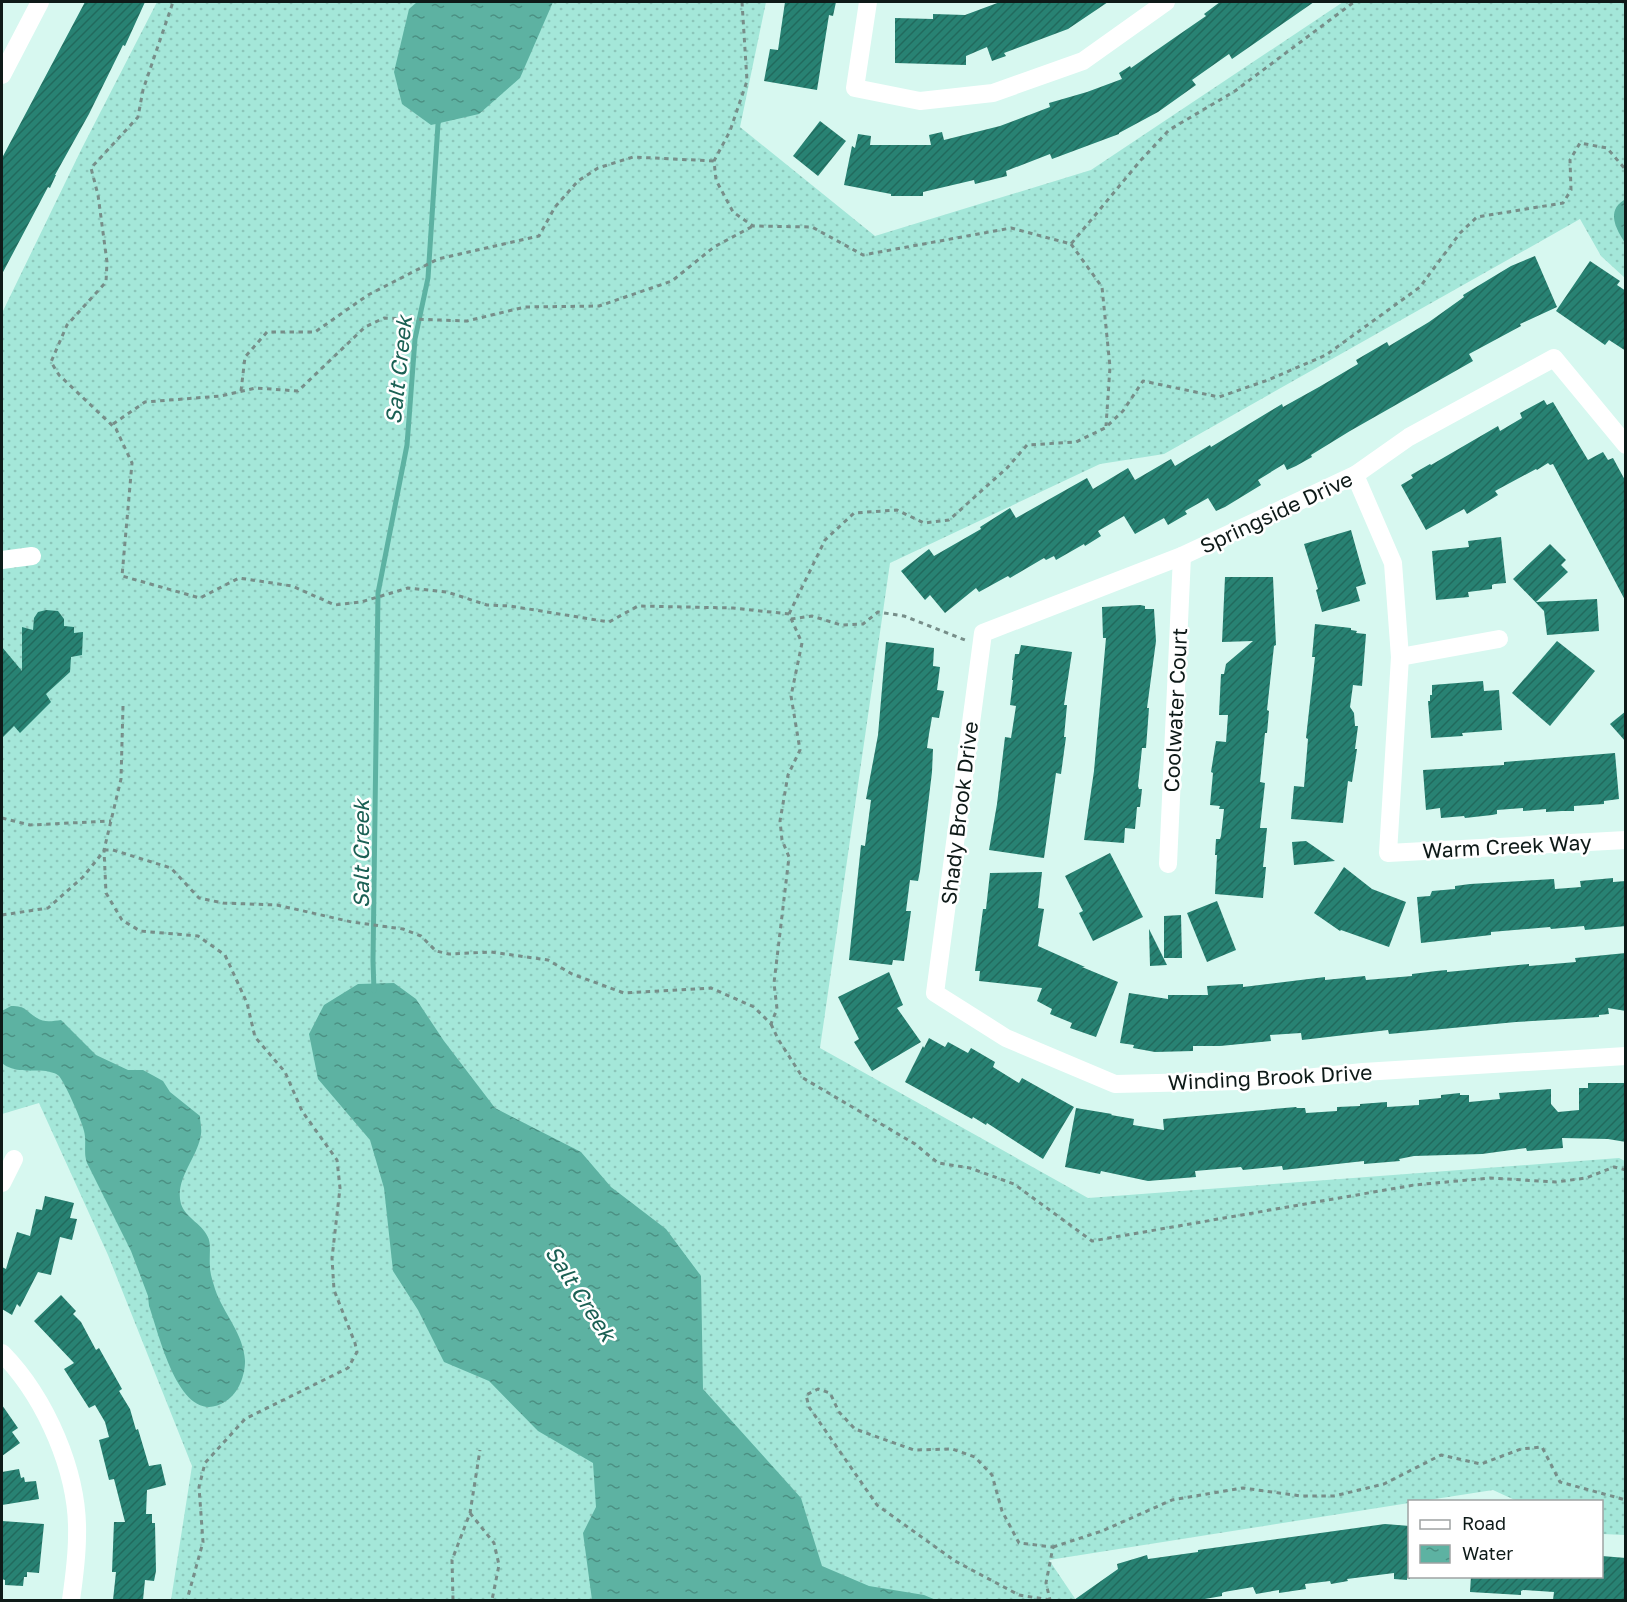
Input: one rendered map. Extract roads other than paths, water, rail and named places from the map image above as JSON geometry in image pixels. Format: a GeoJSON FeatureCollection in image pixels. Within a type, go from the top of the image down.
{"type":"FeatureCollection","features":[{"type":"Feature","properties":{"kind":"street"},"geometry":{"type":"LineString","coordinates":[[2,75],[40,2]]}},
{"type":"Feature","properties":{"kind":"street"},"geometry":{"type":"LineString","coordinates":[[868,2],[855,88],[920,101],[993,93],[1083,61],[1166,2]]}},
{"type":"Feature","properties":{"kind":"street","name":"Springside Drive"},"geometry":{"type":"LineString","coordinates":[[982,639],[1182,556],[1355,475],[1409,437],[1554,358],[1626,445]]}},
{"type":"Feature","properties":{"kind":"street"},"geometry":{"type":"LineString","coordinates":[[1355,475],[1393,563],[1400,657],[1499,639]]}},
{"type":"Feature","properties":{"kind":"street"},"geometry":{"type":"LineString","coordinates":[[2,560],[33,556]]}},
{"type":"Feature","properties":{"kind":"street","name":"Coolwater Court"},"geometry":{"type":"LineString","coordinates":[[1168,864],[1182,556]]}},
{"type":"Feature","properties":{"kind":"street","name":"Shady Brook Drive"},"geometry":{"type":"LineString","coordinates":[[935,993],[982,639]]}},
{"type":"Feature","properties":{"kind":"street","name":"Warm Creek Way"},"geometry":{"type":"LineString","coordinates":[[1400,657],[1388,853],[1626,840]]}},
{"type":"Feature","properties":{"kind":"street","name":"Winding Brook Drive"},"geometry":{"type":"LineString","coordinates":[[935,993],[1006,1038],[1115,1084],[1286,1080],[1363,1072],[1626,1056]]}},
{"type":"Feature","properties":{"kind":"street"},"geometry":{"type":"LineString","coordinates":[[2,1183],[14,1159]]}},
{"type":"Feature","properties":{"kind":"street"},"geometry":{"type":"LineString","coordinates":[[2,1353],[26,1380],[45,1411],[73,1490],[77,1534],[71,1600]]}},
{"type":"Feature","properties":{"kind":"water"},"geometry":{"type":"Polygon","coordinates":[[[417,2],[553,2],[520,78],[479,114],[431,125],[402,104],[394,72],[409,9],[417,2]]]}},
{"type":"Feature","properties":{"kind":"water"},"geometry":{"type":"Polygon","coordinates":[[[1626,200],[1625,243],[1614,220],[1615,209],[1626,200]]]}},
{"type":"Feature","properties":{"kind":"water"},"geometry":{"type":"Polygon","coordinates":[[[394,983],[416,999],[444,1041],[495,1108],[581,1152],[611,1187],[666,1229],[701,1276],[703,1389],[801,1498],[822,1566],[869,1586],[924,1595],[936,1600],[592,1600],[583,1533],[596,1507],[593,1463],[538,1431],[489,1381],[444,1362],[418,1310],[393,1271],[384,1188],[370,1140],[318,1079],[309,1034],[324,1005],[358,984],[394,983]]]}},
{"type":"Feature","properties":{"kind":"water"},"geometry":{"type":"Polygon","coordinates":[[[11,1006],[23,1008],[43,1021],[61,1020],[96,1055],[128,1070],[143,1070],[163,1081],[170,1092],[200,1116],[199,1143],[183,1177],[180,1195],[183,1209],[207,1234],[210,1246],[210,1270],[215,1289],[244,1351],[242,1378],[238,1389],[226,1401],[210,1407],[196,1403],[184,1392],[174,1375],[131,1251],[87,1163],[83,1126],[62,1080],[51,1072],[17,1070],[2,1063],[2,1011],[11,1006]]]}},
{"type":"Feature","properties":{"kind":"waterway","name":"Salt Creek"},"geometry":{"type":"LineString","coordinates":[[374,991],[378,593],[407,445],[415,339],[428,278],[440,117]]}}]}
